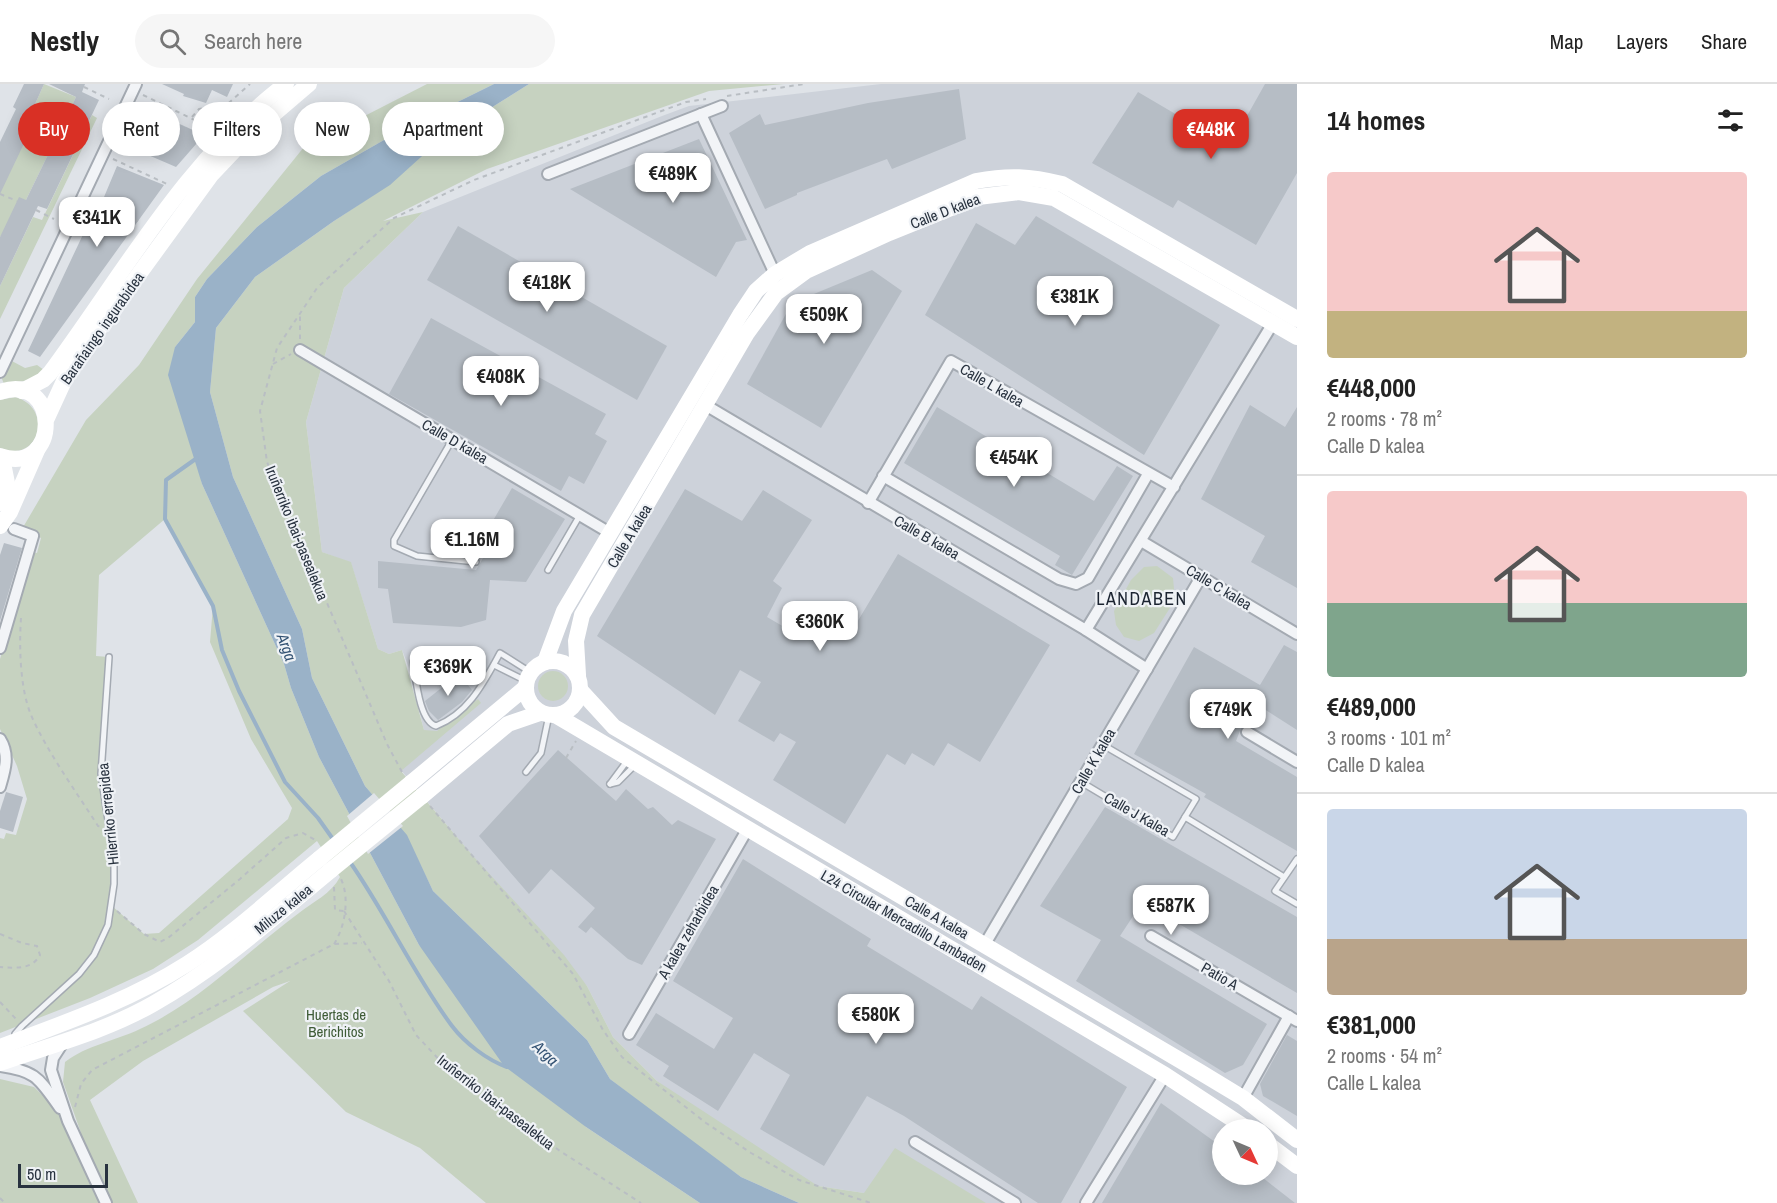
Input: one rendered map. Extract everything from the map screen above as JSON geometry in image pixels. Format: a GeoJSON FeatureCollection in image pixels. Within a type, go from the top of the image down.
{"type":"FeatureCollection","features":[{"type":"Feature","properties":{"kind":"main road","name":"Barañaingo ingurabidea"},"geometry":{"type":"LineString","coordinates":[[22,391],[43,380],[50,373],[204,159],[236,127],[286,84]]}},
{"type":"Feature","properties":{"kind":"main road","name":"Barañaingo ingurabidea"},"geometry":{"type":"LineString","coordinates":[[38,448],[44,439],[47,418],[64,381],[83,351],[211,175],[247,137],[309,84]]}},
{"type":"Feature","properties":{"kind":"main road","name":"Calle D kalea"},"geometry":{"type":"LineString","coordinates":[[690,398],[751,299],[775,274],[810,253],[976,181],[1004,176],[1032,177],[1062,184],[1297,319]]}},
{"type":"Feature","properties":{"kind":"main road","name":"Calle D kalea"},"geometry":{"type":"LineString","coordinates":[[707,406],[747,333],[777,292],[806,271],[978,197],[1019,192],[1054,198],[1297,337]]}},
{"type":"Feature","properties":{"kind":"main road"},"geometry":{"type":"LineString","coordinates":[[1219,274],[1227,284],[1263,306],[1273,323],[1286,320],[1297,326]]}},
{"type":"Feature","properties":{"kind":"main road"},"geometry":{"type":"LineString","coordinates":[[664,443],[691,408],[707,406],[701,392],[711,375],[709,367]]}},
{"type":"Feature","properties":{"kind":"main road"},"geometry":{"type":"LineString","coordinates":[[0,392],[13,389],[22,391],[39,401],[47,418]]}},
{"type":"Feature","properties":{"kind":"main road","name":"Calle A kalea"},"geometry":{"type":"LineString","coordinates":[[545,662],[564,611],[690,398]]}},
{"type":"Feature","properties":{"kind":"main road","name":"Calle A kalea"},"geometry":{"type":"LineString","coordinates":[[707,406],[582,615],[576,641],[579,683],[614,727],[1243,1098],[1297,1140]]}},
{"type":"Feature","properties":{"kind":"main road"},"geometry":{"type":"LineString","coordinates":[[0,503],[7,483],[1,457],[21,458],[38,448]]}},
{"type":"Feature","properties":{"kind":"main road"},"geometry":{"type":"LineString","coordinates":[[7,527],[10,512],[38,448]]}},
{"type":"Feature","properties":{"kind":"main road"},"geometry":{"type":"LineString","coordinates":[[545,662],[564,662],[579,683],[573,708],[548,715],[529,703],[527,680],[545,662]]}},
{"type":"Feature","properties":{"kind":"main road","name":"Miluze kalea"},"geometry":{"type":"LineString","coordinates":[[0,1065],[151,1006],[192,982],[331,872],[412,785],[527,680]]}},
{"type":"Feature","properties":{"kind":"main road","name":"Miluze kalea"},"geometry":{"type":"LineString","coordinates":[[412,785],[508,724],[548,715]]}},
{"type":"Feature","properties":{"kind":"main road","name":"L24 Circular Mercadillo Lambaden"},"geometry":{"type":"LineString","coordinates":[[548,715],[1035,998],[1165,1075],[1232,1119]]}},
{"type":"Feature","properties":{"kind":"main road","name":"Miluze kalea"},"geometry":{"type":"LineString","coordinates":[[0,1047],[19,1033],[94,1012],[146,987],[188,964],[331,872]]}},
{"type":"Feature","properties":{"kind":"main road"},"geometry":{"type":"LineString","coordinates":[[918,930],[938,930],[969,948],[985,944],[990,958],[1022,980],[1035,998]]}},
{"type":"Feature","properties":{"kind":"main road"},"geometry":{"type":"LineString","coordinates":[[1278,1152],[1297,1166]]}},
{"type":"Feature","properties":{"kind":"street"},"geometry":{"type":"LineString","coordinates":[[0,372],[136,84]]}},
{"type":"Feature","properties":{"kind":"street"},"geometry":{"type":"LineString","coordinates":[[548,174],[701,114],[719,102]]}},
{"type":"Feature","properties":{"kind":"street"},"geometry":{"type":"LineString","coordinates":[[701,114],[775,274]]}},
{"type":"Feature","properties":{"kind":"street"},"geometry":{"type":"LineString","coordinates":[[1086,630],[1273,323]]}},
{"type":"Feature","properties":{"kind":"street","name":"Calle D kalea"},"geometry":{"type":"LineString","coordinates":[[300,350],[610,532]]}},
{"type":"Feature","properties":{"kind":"street","name":"Calle L kalea"},"geometry":{"type":"LineString","coordinates":[[868,503],[951,361],[1174,487]]}},
{"type":"Feature","properties":{"kind":"street","name":"Calle B kalea"},"geometry":{"type":"LineString","coordinates":[[707,406],[1086,630],[1147,669]]}},
{"type":"Feature","properties":{"kind":"street"},"geometry":{"type":"LineString","coordinates":[[883,476],[1059,579],[1076,584],[1088,578],[1148,474]]}},
{"type":"Feature","properties":{"kind":"street"},"geometry":{"type":"LineString","coordinates":[[0,648],[33,536],[7,527]]}},
{"type":"Feature","properties":{"kind":"street","name":"Calle C kalea"},"geometry":{"type":"LineString","coordinates":[[1141,541],[1297,634]]}},
{"type":"Feature","properties":{"kind":"street","name":"Calle K kalea"},"geometry":{"type":"LineString","coordinates":[[985,944],[1201,577]]}},
{"type":"Feature","properties":{"kind":"street"},"geometry":{"type":"LineString","coordinates":[[1247,732],[1297,762]]}},
{"type":"Feature","properties":{"kind":"street"},"geometry":{"type":"LineString","coordinates":[[0,738],[5,747],[7,763],[0,787]]}},
{"type":"Feature","properties":{"kind":"street","name":"A kalea zeharbidea"},"geometry":{"type":"LineString","coordinates":[[629,1034],[747,830]]}},
{"type":"Feature","properties":{"kind":"street","name":"Patio A"},"geometry":{"type":"LineString","coordinates":[[1151,936],[1293,1018],[1243,1098]]}},
{"type":"Feature","properties":{"kind":"street"},"geometry":{"type":"LineString","coordinates":[[64,1040],[53,1058],[51,1070],[68,1121],[106,1203]]}},
{"type":"Feature","properties":{"kind":"street"},"geometry":{"type":"LineString","coordinates":[[0,1065],[29,1072],[37,1077],[68,1121]]}},
{"type":"Feature","properties":{"kind":"street"},"geometry":{"type":"LineString","coordinates":[[1086,1203],[1165,1075]]}},
{"type":"Feature","properties":{"kind":"street"},"geometry":{"type":"LineString","coordinates":[[915,1142],[1015,1203]]}},
{"type":"Feature","properties":{"kind":"lane"},"geometry":{"type":"LineString","coordinates":[[452,440],[394,540],[394,546],[417,556],[476,562]]}},
{"type":"Feature","properties":{"kind":"lane"},"geometry":{"type":"LineString","coordinates":[[548,570],[580,515]]}},
{"type":"Feature","properties":{"kind":"lane"},"geometry":{"type":"LineString","coordinates":[[413,662],[424,715],[431,724],[436,726],[471,701],[480,691],[500,653],[527,680]]}},
{"type":"Feature","properties":{"kind":"lane","name":"Hilerriko errepidea"},"geometry":{"type":"LineString","coordinates":[[19,1033],[79,974],[94,955],[108,925],[112,906],[114,861],[107,828],[101,774],[109,657]]}},
{"type":"Feature","properties":{"kind":"lane"},"geometry":{"type":"LineString","coordinates":[[494,665],[527,680]]}},
{"type":"Feature","properties":{"kind":"lane"},"geometry":{"type":"LineString","coordinates":[[526,772],[541,753],[548,715]]}},
{"type":"Feature","properties":{"kind":"lane","name":"Calle J Kalea"},"geometry":{"type":"LineString","coordinates":[[1081,782],[1173,837],[1185,818],[1196,799],[1103,745]]}},
{"type":"Feature","properties":{"kind":"lane","name":"Calle J Kalea"},"geometry":{"type":"LineString","coordinates":[[1185,818],[1284,877]]}},
{"type":"Feature","properties":{"kind":"lane"},"geometry":{"type":"LineString","coordinates":[[1297,859],[1275,891],[1297,904]]}},
{"type":"Feature","properties":{"kind":"path"},"geometry":{"type":"LineString","coordinates":[[230,102],[250,84]]}},
{"type":"Feature","properties":{"kind":"path"},"geometry":{"type":"LineString","coordinates":[[719,102],[804,84]]}},
{"type":"Feature","properties":{"kind":"path"},"geometry":{"type":"LineString","coordinates":[[84,87],[109,99]]}},
{"type":"Feature","properties":{"kind":"path"},"geometry":{"type":"LineString","coordinates":[[143,95],[192,117]]}},
{"type":"Feature","properties":{"kind":"path","name":"Iruñerriko ibai-pasealekua"},"geometry":{"type":"LineString","coordinates":[[412,785],[387,744],[267,462],[260,411],[277,348],[317,288],[394,218],[474,180],[686,102],[707,99]]}},
{"type":"Feature","properties":{"kind":"path"},"geometry":{"type":"LineString","coordinates":[[113,159],[169,185]]}},
{"type":"Feature","properties":{"kind":"path"},"geometry":{"type":"LineString","coordinates":[[0,194],[17,201]]}},
{"type":"Feature","properties":{"kind":"path"},"geometry":{"type":"LineString","coordinates":[[94,200],[141,222]]}},
{"type":"Feature","properties":{"kind":"path"},"geometry":{"type":"LineString","coordinates":[[36,210],[54,219]]}},
{"type":"Feature","properties":{"kind":"path"},"geometry":{"type":"LineString","coordinates":[[22,611],[20,647],[31,714],[98,826],[107,828]]}},
{"type":"Feature","properties":{"kind":"path"},"geometry":{"type":"LineString","coordinates":[[566,758],[577,739]]}},
{"type":"Feature","properties":{"kind":"path"},"geometry":{"type":"LineString","coordinates":[[112,906],[144,934],[160,942],[168,939],[286,838],[303,832],[317,841]]}},
{"type":"Feature","properties":{"kind":"path","name":"Iruñerriko ibai-pasealekua"},"geometry":{"type":"LineString","coordinates":[[331,872],[335,910],[344,911]]}},
{"type":"Feature","properties":{"kind":"path","name":"Iruñerriko ibai-pasealekua"},"geometry":{"type":"LineString","coordinates":[[331,872],[346,898],[344,911],[389,981],[416,1035],[448,1068],[560,1151],[641,1203]]}},
{"type":"Feature","properties":{"kind":"path"},"geometry":{"type":"LineString","coordinates":[[334,944],[340,934],[344,911]]}},
{"type":"Feature","properties":{"kind":"path"},"geometry":{"type":"LineString","coordinates":[[0,934],[37,946],[40,955],[32,965],[0,967]]}},
{"type":"Feature","properties":{"kind":"path"},"geometry":{"type":"LineString","coordinates":[[68,1121],[74,1118],[76,1099],[81,1084],[92,1070],[334,944],[363,943]]}},
{"type":"Feature","properties":{"kind":"path"},"geometry":{"type":"LineString","coordinates":[[0,1002],[19,1033]]}},
{"type":"Feature","properties":{"kind":"path"},"geometry":{"type":"LineString","coordinates":[[0,1198],[5,1203]]}},
{"type":"Feature","properties":{"kind":"shaded area"},"geometry":{"type":"Polygon","coordinates":[[[881,84],[1297,84],[1297,1203],[986,1203],[864,1193],[818,1186],[743,1145],[657,1081],[613,1037],[587,986],[505,895],[401,770],[428,747],[409,668],[402,650],[389,654],[378,649],[351,563],[322,552],[306,422],[344,288],[423,212],[689,106],[881,84]]]}},
{"type":"Feature","properties":{"kind":"green space"},"geometry":{"type":"Polygon","coordinates":[[[44,84],[76,97],[74,102],[36,102],[44,84]]]}},
{"type":"Feature","properties":{"kind":"green space"},"geometry":{"type":"Polygon","coordinates":[[[427,84],[494,84],[458,102],[392,102],[427,84]]]}},
{"type":"Feature","properties":{"kind":"green space"},"geometry":{"type":"Polygon","coordinates":[[[529,84],[784,84],[709,91],[487,169],[383,221],[423,212],[344,288],[306,422],[322,552],[351,562],[378,649],[389,654],[402,650],[424,730],[437,731],[478,699],[481,703],[401,771],[473,856],[564,955],[587,986],[613,1037],[657,1081],[818,1186],[864,1193],[895,1148],[986,1203],[799,1203],[741,1177],[610,1079],[587,1040],[433,891],[406,835],[365,786],[312,678],[302,629],[233,477],[210,392],[216,328],[255,277],[390,184],[422,156],[504,156],[504,102],[500,102],[529,84]]]}},
{"type":"Feature","properties":{"kind":"green space"},"geometry":{"type":"Polygon","coordinates":[[[382,107],[382,141],[370,148],[370,113],[382,107]]]}},
{"type":"Feature","properties":{"kind":"green space"},"geometry":{"type":"Polygon","coordinates":[[[92,115],[97,118],[90,133],[92,115]]]}},
{"type":"Feature","properties":{"kind":"green space"},"geometry":{"type":"Polygon","coordinates":[[[18,154],[18,156],[47,156],[26,200],[0,237],[0,190],[18,154]]]}},
{"type":"Feature","properties":{"kind":"green space"},"geometry":{"type":"Polygon","coordinates":[[[72,156],[79,156],[0,319],[0,286],[33,217],[42,220],[72,156]]]}},
{"type":"Feature","properties":{"kind":"green space","name":"Huertas de Berichitos"},"geometry":{"type":"Polygon","coordinates":[[[297,156],[356,156],[321,176],[257,227],[207,279],[195,297],[195,322],[175,347],[202,484],[284,664],[291,688],[319,757],[419,945],[586,1127],[700,1203],[486,1203],[420,1148],[346,1112],[243,1011],[290,981],[273,987],[143,1061],[90,1100],[138,1203],[0,1203],[0,1079],[34,1087],[81,1133],[63,1082],[65,1062],[92,1047],[140,1029],[183,1005],[279,928],[327,893],[340,877],[317,841],[198,940],[153,969],[90,998],[0,1033],[0,838],[4,839],[6,833],[16,835],[27,799],[17,766],[0,729],[0,659],[32,552],[37,553],[41,538],[22,529],[86,420],[139,365],[197,279],[297,156]],[[165,519],[99,575],[96,656],[109,657],[103,727],[102,778],[108,824],[116,844],[113,847],[112,906],[144,934],[159,933],[288,819],[292,808],[251,739],[210,642],[213,606],[165,519]]]}},
{"type":"Feature","properties":{"kind":"green space"},"geometry":{"type":"Polygon","coordinates":[[[10,360],[25,368],[37,365],[44,370],[30,380],[4,384],[2,379],[10,360]]]}},
{"type":"Feature","properties":{"kind":"green space"},"geometry":{"type":"Polygon","coordinates":[[[15,397],[26,402],[33,409],[38,427],[31,444],[24,449],[11,451],[0,448],[0,400],[15,397]]]}},
{"type":"Feature","properties":{"kind":"green space"},"geometry":{"type":"Polygon","coordinates":[[[1157,566],[1173,578],[1175,600],[1154,633],[1139,641],[1124,637],[1116,625],[1114,611],[1131,580],[1144,567],[1157,566]]]}},
{"type":"Feature","properties":{"kind":"green space"},"geometry":{"type":"Polygon","coordinates":[[[553,671],[559,672],[567,680],[567,692],[559,700],[553,701],[547,700],[539,692],[538,686],[539,680],[547,672],[553,671]]]}},
{"type":"Feature","properties":{"kind":"water"},"geometry":{"type":"Polygon","coordinates":[[[494,84],[529,84],[500,102],[458,102],[494,84]]]}},
{"type":"Feature","properties":{"kind":"water","name":"Arga"},"geometry":{"type":"Polygon","coordinates":[[[382,141],[382,156],[422,156],[390,185],[255,277],[216,328],[210,392],[233,477],[302,629],[312,678],[365,786],[407,835],[433,891],[587,1040],[610,1079],[741,1177],[799,1203],[700,1203],[586,1127],[504,1066],[419,945],[319,757],[291,688],[284,664],[202,484],[168,375],[175,347],[195,322],[195,297],[207,279],[257,227],[321,176],[356,156],[370,156],[370,148],[382,141]]]}},
{"type":"Feature","properties":{"kind":"pier"},"geometry":{"type":"Polygon","coordinates":[[[374,793],[403,826],[368,854],[347,816],[374,793]]]}},
{"type":"Feature","properties":{"kind":"building"},"geometry":{"type":"Polygon","coordinates":[[[24,84],[44,84],[36,102],[18,102],[18,156],[0,194],[0,142],[16,109],[13,107],[24,84]]]}},
{"type":"Feature","properties":{"kind":"building"},"geometry":{"type":"Polygon","coordinates":[[[49,84],[85,84],[82,92],[99,100],[90,119],[90,102],[74,102],[76,97],[49,84]]]}},
{"type":"Feature","properties":{"kind":"building"},"geometry":{"type":"Polygon","coordinates":[[[162,84],[233,84],[227,97],[212,90],[206,102],[183,96],[184,94],[162,84]]]}},
{"type":"Feature","properties":{"kind":"building"},"geometry":{"type":"Polygon","coordinates":[[[1265,84],[1297,84],[1297,173],[1256,245],[1178,200],[1173,208],[1092,163],[1138,92],[1230,146],[1265,84]]]}},
{"type":"Feature","properties":{"kind":"building"},"geometry":{"type":"Polygon","coordinates":[[[959,89],[966,139],[892,169],[887,159],[797,193],[765,209],[729,133],[760,114],[765,125],[868,103],[959,89]]]}},
{"type":"Feature","properties":{"kind":"building"},"geometry":{"type":"Polygon","coordinates":[[[180,124],[192,130],[192,149],[176,167],[150,156],[180,156],[180,124]]]}},
{"type":"Feature","properties":{"kind":"building"},"geometry":{"type":"Polygon","coordinates":[[[699,139],[747,240],[736,242],[716,277],[570,189],[699,139]]]}},
{"type":"Feature","properties":{"kind":"building"},"geometry":{"type":"Polygon","coordinates":[[[47,156],[72,156],[47,209],[38,206],[0,286],[0,237],[19,197],[26,200],[47,156]]]}},
{"type":"Feature","properties":{"kind":"building"},"geometry":{"type":"Polygon","coordinates":[[[117,166],[164,185],[40,357],[28,351],[96,207],[99,209],[117,166]]]}},
{"type":"Feature","properties":{"kind":"building"},"geometry":{"type":"Polygon","coordinates":[[[1036,216],[1220,325],[1144,455],[925,315],[976,223],[1015,245],[1036,216]]]}},
{"type":"Feature","properties":{"kind":"building"},"geometry":{"type":"Polygon","coordinates":[[[458,226],[667,346],[637,400],[427,280],[458,226]]]}},
{"type":"Feature","properties":{"kind":"building"},"geometry":{"type":"Polygon","coordinates":[[[872,270],[902,291],[821,428],[747,384],[792,303],[872,270]]]}},
{"type":"Feature","properties":{"kind":"building"},"geometry":{"type":"Polygon","coordinates":[[[431,318],[606,414],[595,434],[607,441],[584,484],[569,476],[561,491],[389,394],[431,318]]]}},
{"type":"Feature","properties":{"kind":"building"},"geometry":{"type":"Polygon","coordinates":[[[1250,405],[1285,427],[1297,407],[1297,588],[1251,562],[1265,536],[1201,499],[1250,405]]]}},
{"type":"Feature","properties":{"kind":"building"},"geometry":{"type":"Polygon","coordinates":[[[937,407],[1094,501],[1117,466],[1133,476],[1072,575],[1055,565],[1060,556],[904,463],[937,407]]]}},
{"type":"Feature","properties":{"kind":"building"},"geometry":{"type":"Polygon","coordinates":[[[512,488],[565,519],[526,582],[490,580],[486,620],[461,627],[393,623],[388,589],[378,588],[378,561],[476,570],[500,529],[491,524],[512,488]]]}},
{"type":"Feature","properties":{"kind":"building"},"geometry":{"type":"Polygon","coordinates":[[[685,489],[742,521],[763,490],[812,520],[773,581],[782,588],[767,617],[791,631],[804,608],[850,634],[898,554],[1050,645],[980,762],[948,743],[934,766],[912,753],[905,765],[887,754],[845,824],[773,780],[796,742],[780,733],[774,742],[738,721],[761,682],[740,670],[715,715],[597,636],[685,489]]]}},
{"type":"Feature","properties":{"kind":"building"},"geometry":{"type":"Polygon","coordinates":[[[4,543],[22,548],[0,621],[0,555],[4,543]]]}},
{"type":"Feature","properties":{"kind":"building"},"geometry":{"type":"Polygon","coordinates":[[[1284,645],[1297,652],[1297,730],[1258,705],[1246,725],[1241,728],[1236,741],[1297,777],[1297,851],[1204,797],[1206,794],[1134,754],[1194,647],[1260,685],[1284,645]]]}},
{"type":"Feature","properties":{"kind":"building"},"geometry":{"type":"Polygon","coordinates":[[[459,674],[472,690],[462,702],[438,720],[429,711],[425,701],[459,674]]]}},
{"type":"Feature","properties":{"kind":"building"},"geometry":{"type":"Polygon","coordinates":[[[558,750],[616,801],[626,789],[648,809],[653,807],[672,825],[678,820],[716,839],[642,965],[628,959],[591,927],[586,933],[578,927],[595,908],[551,869],[529,894],[479,836],[558,750]]]}},
{"type":"Feature","properties":{"kind":"building"},"geometry":{"type":"Polygon","coordinates":[[[6,792],[23,797],[13,832],[0,828],[0,811],[6,792]]]}},
{"type":"Feature","properties":{"kind":"building"},"geometry":{"type":"Polygon","coordinates":[[[1105,807],[1297,917],[1297,993],[1157,911],[1152,917],[1139,907],[1120,936],[1267,1024],[1243,1065],[1225,1073],[1076,981],[1101,940],[1040,906],[1105,807]]]}},
{"type":"Feature","properties":{"kind":"building"},"geometry":{"type":"Polygon","coordinates":[[[743,859],[871,939],[867,946],[972,1010],[981,996],[1127,1087],[1061,1203],[1038,1203],[904,1116],[867,1096],[824,1166],[760,1129],[790,1075],[754,1053],[718,1111],[663,1076],[669,1066],[636,1045],[656,1013],[714,1049],[733,1018],[673,981],[743,859]]]}},
{"type":"Feature","properties":{"kind":"building"},"geometry":{"type":"Polygon","coordinates":[[[1287,1035],[1297,1041],[1297,1116],[1263,1096],[1260,1084],[1287,1035]]]}},
{"type":"Feature","properties":{"kind":"building"},"geometry":{"type":"Polygon","coordinates":[[[1161,1103],[1212,1140],[1212,1185],[1272,1185],[1295,1203],[1102,1203],[1161,1103]]]}},
{"type":"Feature","properties":{"kind":"waterway"},"geometry":{"type":"LineString","coordinates":[[197,458],[166,480],[165,519],[213,606],[222,650],[239,691],[285,782],[318,818],[335,842]]}},
{"type":"Feature","properties":{"kind":"waterway"},"geometry":{"type":"LineString","coordinates":[[350,862],[425,986],[452,1026],[477,1050],[507,1067]]}},
{"type":"Feature","properties":{"kind":"district","name":"LANDABEN"},"geometry":{"type":"Point","coordinates":[1142,598]}}]}
